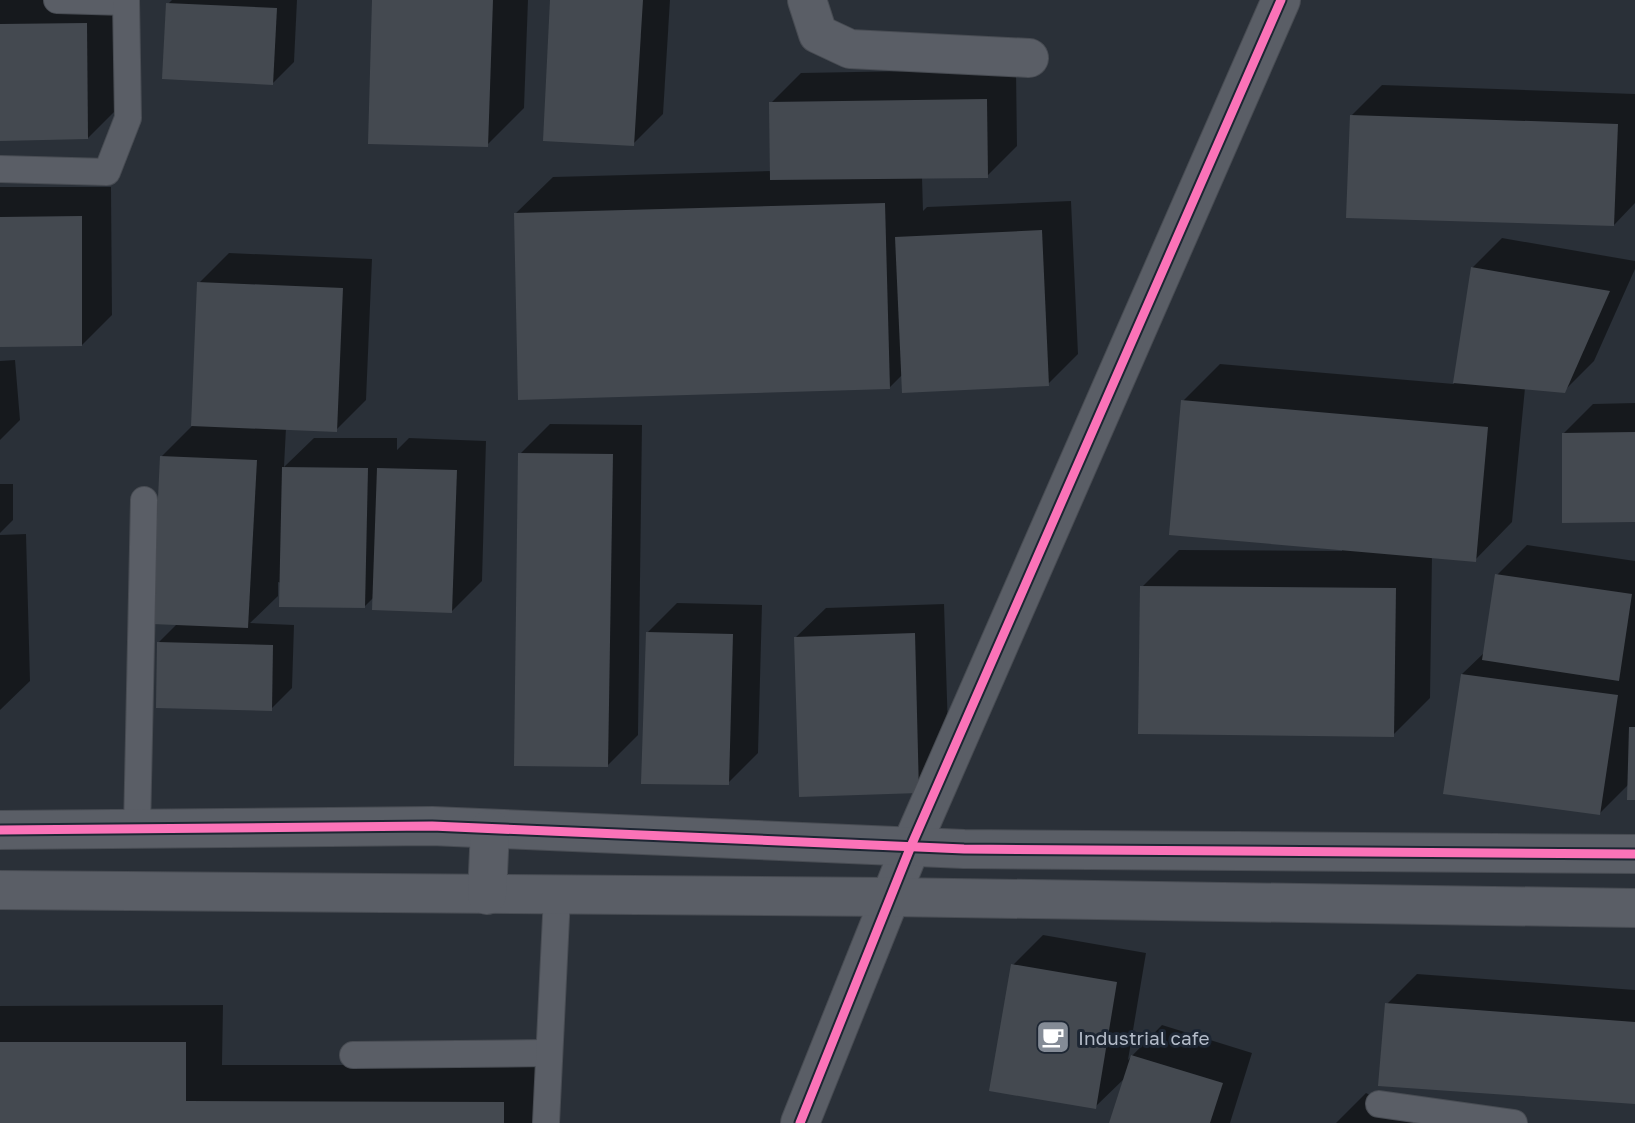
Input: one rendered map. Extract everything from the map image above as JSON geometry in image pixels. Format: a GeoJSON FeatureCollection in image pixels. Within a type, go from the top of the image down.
{"type":"FeatureCollection","features":[{"type":"Feature","properties":{"kind":"street"},"geometry":{"type":"LineString","coordinates":[[807,0],[818,34],[850,48],[1029,58]]}},
{"type":"Feature","properties":{"kind":"street"},"geometry":{"type":"LineString","coordinates":[[800,1123],[911,846],[1282,0]]}},
{"type":"Feature","properties":{"kind":"street"},"geometry":{"type":"LineString","coordinates":[[0,830],[432,826],[978,849],[1635,854]]}},
{"type":"Feature","properties":{"kind":"street"},"geometry":{"type":"LineString","coordinates":[[487,895],[489,829]]}},
{"type":"Feature","properties":{"kind":"street"},"geometry":{"type":"LineString","coordinates":[[0,890],[891,897],[1635,908]]}},
{"type":"Feature","properties":{"kind":"lane"},"geometry":{"type":"LineString","coordinates":[[0,169],[107,172],[128,118],[126,1],[57,0]]}},
{"type":"Feature","properties":{"kind":"lane"},"geometry":{"type":"LineString","coordinates":[[137,830],[144,500]]}},
{"type":"Feature","properties":{"kind":"lane"},"geometry":{"type":"LineString","coordinates":[[546,1123],[557,896]]}},
{"type":"Feature","properties":{"kind":"lane"},"geometry":{"type":"LineString","coordinates":[[353,1055],[548,1053]]}},
{"type":"Feature","properties":{"kind":"lane"},"geometry":{"type":"LineString","coordinates":[[1379,1104],[1514,1123]]}},
{"type":"Feature","properties":{"kind":"building"},"geometry":{"type":"Polygon","coordinates":[[[372,0],[493,0],[488,147],[368,144],[372,0]]]}},
{"type":"Feature","properties":{"kind":"building"},"geometry":{"type":"Polygon","coordinates":[[[550,0],[643,0],[634,146],[543,141],[550,0]]]}},
{"type":"Feature","properties":{"kind":"building"},"geometry":{"type":"Polygon","coordinates":[[[166,3],[277,8],[273,85],[162,79],[166,3]]]}},
{"type":"Feature","properties":{"kind":"building"},"geometry":{"type":"Polygon","coordinates":[[[87,23],[88,139],[0,141],[0,24],[87,23]]]}},
{"type":"Feature","properties":{"kind":"building"},"geometry":{"type":"Polygon","coordinates":[[[987,99],[988,178],[770,180],[769,102],[987,99]]]}},
{"type":"Feature","properties":{"kind":"building"},"geometry":{"type":"Polygon","coordinates":[[[1350,115],[1618,124],[1614,226],[1346,218],[1350,115]]]}},
{"type":"Feature","properties":{"kind":"building"},"geometry":{"type":"Polygon","coordinates":[[[885,203],[890,389],[518,400],[514,213],[885,203]]]}},
{"type":"Feature","properties":{"kind":"building"},"geometry":{"type":"Polygon","coordinates":[[[82,216],[82,346],[0,347],[0,217],[82,216]]]}},
{"type":"Feature","properties":{"kind":"building"},"geometry":{"type":"Polygon","coordinates":[[[1042,230],[1049,386],[902,393],[895,237],[1042,230]]]}},
{"type":"Feature","properties":{"kind":"building"},"geometry":{"type":"Polygon","coordinates":[[[1471,267],[1610,291],[1565,393],[1453,383],[1471,267]]]}},
{"type":"Feature","properties":{"kind":"building"},"geometry":{"type":"Polygon","coordinates":[[[197,282],[343,288],[337,432],[191,426],[197,282]]]}},
{"type":"Feature","properties":{"kind":"building"},"geometry":{"type":"Polygon","coordinates":[[[1181,400],[1488,427],[1476,562],[1169,535],[1181,400]]]}},
{"type":"Feature","properties":{"kind":"building"},"geometry":{"type":"Polygon","coordinates":[[[1635,432],[1635,522],[1562,523],[1562,433],[1635,432]]]}},
{"type":"Feature","properties":{"kind":"building"},"geometry":{"type":"Polygon","coordinates":[[[518,453],[613,454],[608,767],[514,766],[518,453]]]}},
{"type":"Feature","properties":{"kind":"building"},"geometry":{"type":"Polygon","coordinates":[[[160,456],[257,460],[248,628],[152,624],[160,456]]]}},
{"type":"Feature","properties":{"kind":"building"},"geometry":{"type":"Polygon","coordinates":[[[282,467],[368,468],[365,608],[279,607],[282,467]]]}},
{"type":"Feature","properties":{"kind":"building"},"geometry":{"type":"Polygon","coordinates":[[[377,468],[457,470],[452,613],[372,610],[377,468]]]}},
{"type":"Feature","properties":{"kind":"building"},"geometry":{"type":"Polygon","coordinates":[[[1495,574],[1632,594],[1619,681],[1482,660],[1495,574]]]}},
{"type":"Feature","properties":{"kind":"building"},"geometry":{"type":"Polygon","coordinates":[[[1140,586],[1396,588],[1394,737],[1138,734],[1140,586]]]}},
{"type":"Feature","properties":{"kind":"building"},"geometry":{"type":"Polygon","coordinates":[[[646,632],[733,634],[729,785],[641,784],[646,632]]]}},
{"type":"Feature","properties":{"kind":"building"},"geometry":{"type":"Polygon","coordinates":[[[915,633],[919,793],[799,797],[794,637],[915,633]]]}},
{"type":"Feature","properties":{"kind":"building"},"geometry":{"type":"Polygon","coordinates":[[[157,642],[273,645],[272,711],[156,708],[157,642]]]}},
{"type":"Feature","properties":{"kind":"building"},"geometry":{"type":"Polygon","coordinates":[[[1461,674],[1618,695],[1600,815],[1443,794],[1461,674]]]}},
{"type":"Feature","properties":{"kind":"building"},"geometry":{"type":"Polygon","coordinates":[[[1629,727],[1635,727],[1635,800],[1627,800],[1629,727]]]}},
{"type":"Feature","properties":{"kind":"building","name":"Industrial cafe"},"geometry":{"type":"Polygon","coordinates":[[[1011,964],[1117,982],[1096,1109],[989,1091],[1011,964]]]}},
{"type":"Feature","properties":{"kind":"building"},"geometry":{"type":"Polygon","coordinates":[[[1385,1003],[1635,1022],[1635,1104],[1378,1086],[1385,1003]]]}},
{"type":"Feature","properties":{"kind":"building"},"geometry":{"type":"Polygon","coordinates":[[[0,1042],[186,1042],[186,1101],[504,1102],[504,1123],[0,1123],[0,1042]]]}},
{"type":"Feature","properties":{"kind":"building"},"geometry":{"type":"Polygon","coordinates":[[[1131,1055],[1223,1083],[1210,1123],[1109,1123],[1131,1055]]]}},
{"type":"Feature","properties":{"kind":"cycle path"},"geometry":{"type":"LineString","coordinates":[[800,1123],[911,846],[1281,0]]}},
{"type":"Feature","properties":{"kind":"cycle path"},"geometry":{"type":"LineString","coordinates":[[0,830],[432,826],[964,849],[1635,854]]}},
{"type":"Feature","properties":{"kind":"place","name":"Industrial cafe"},"geometry":{"type":"Point","coordinates":[1053,1037]}}]}
